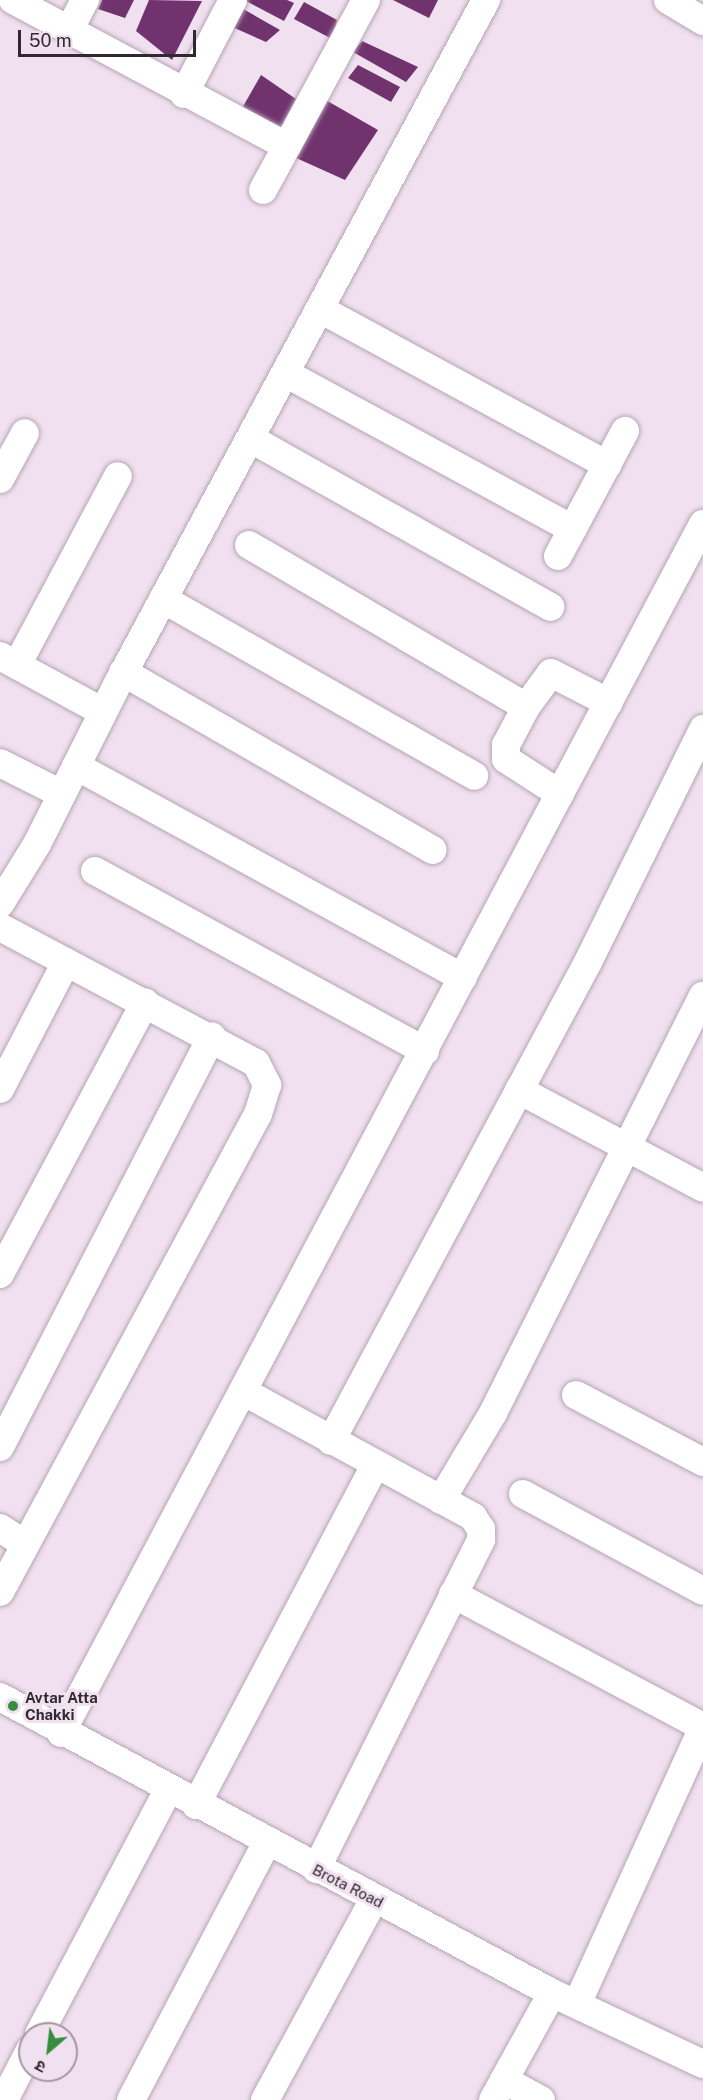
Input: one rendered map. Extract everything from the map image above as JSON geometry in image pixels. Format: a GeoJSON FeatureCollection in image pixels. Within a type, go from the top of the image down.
{"type":"FeatureCollection","features":[{"type":"Feature","properties":{"kind":"street"},"geometry":{"type":"LineString","coordinates":[[0,20],[12,0],[70,29],[184,94],[287,146]]}},
{"type":"Feature","properties":{"kind":"street"},"geometry":{"type":"LineString","coordinates":[[70,29],[85,0]]}},
{"type":"Feature","properties":{"kind":"street"},"geometry":{"type":"LineString","coordinates":[[184,94],[233,0]]}},
{"type":"Feature","properties":{"kind":"street"},"geometry":{"type":"LineString","coordinates":[[262,190],[366,0]]}},
{"type":"Feature","properties":{"kind":"street"},"geometry":{"type":"LineString","coordinates":[[4,888],[62,794],[123,672],[253,440],[320,309],[486,0]]}},
{"type":"Feature","properties":{"kind":"street"},"geometry":{"type":"LineString","coordinates":[[320,309],[607,465]]}},
{"type":"Feature","properties":{"kind":"street"},"geometry":{"type":"LineString","coordinates":[[287,374],[573,530]]}},
{"type":"Feature","properties":{"kind":"street"},"geometry":{"type":"LineString","coordinates":[[558,556],[625,431]]}},
{"type":"Feature","properties":{"kind":"street"},"geometry":{"type":"LineString","coordinates":[[0,479],[25,433]]}},
{"type":"Feature","properties":{"kind":"street"},"geometry":{"type":"LineString","coordinates":[[253,440],[550,607]]}},
{"type":"Feature","properties":{"kind":"street"},"geometry":{"type":"LineString","coordinates":[[104,712],[8,660],[118,476]]}},
{"type":"Feature","properties":{"kind":"street"},"geometry":{"type":"LineString","coordinates":[[61,1733],[246,1393],[703,524]]}},
{"type":"Feature","properties":{"kind":"street"},"geometry":{"type":"LineString","coordinates":[[249,545],[526,707]]}},
{"type":"Feature","properties":{"kind":"street"},"geometry":{"type":"LineString","coordinates":[[163,599],[474,776]]}},
{"type":"Feature","properties":{"kind":"street"},"geometry":{"type":"LineString","coordinates":[[123,672],[433,850]]}},
{"type":"Feature","properties":{"kind":"street"},"geometry":{"type":"LineString","coordinates":[[560,794],[506,759],[506,746],[526,707],[551,673],[609,703]]}},
{"type":"Feature","properties":{"kind":"street"},"geometry":{"type":"LineString","coordinates":[[331,1441],[519,1090],[703,729]]}},
{"type":"Feature","properties":{"kind":"street"},"geometry":{"type":"LineString","coordinates":[[0,763],[62,794]]}},
{"type":"Feature","properties":{"kind":"street"},"geometry":{"type":"LineString","coordinates":[[76,766],[464,978]]}},
{"type":"Feature","properties":{"kind":"street"},"geometry":{"type":"LineString","coordinates":[[96,871],[425,1051]]}},
{"type":"Feature","properties":{"kind":"street"},"geometry":{"type":"LineString","coordinates":[[0,927],[212,1037],[256,1063],[267,1085],[258,1114],[0,1592]]}},
{"type":"Feature","properties":{"kind":"street"},"geometry":{"type":"LineString","coordinates":[[0,1089],[66,962]]}},
{"type":"Feature","properties":{"kind":"street"},"geometry":{"type":"LineString","coordinates":[[441,1500],[493,1413],[703,996]]}},
{"type":"Feature","properties":{"kind":"street"},"geometry":{"type":"LineString","coordinates":[[0,1274],[145,1002]]}},
{"type":"Feature","properties":{"kind":"street"},"geometry":{"type":"LineString","coordinates":[[0,1447],[212,1037]]}},
{"type":"Feature","properties":{"kind":"street"},"geometry":{"type":"LineString","coordinates":[[519,1090],[703,1188]]}},
{"type":"Feature","properties":{"kind":"street"},"geometry":{"type":"LineString","coordinates":[[246,1393],[473,1517],[481,1528],[481,1540],[316,1869]]}},
{"type":"Feature","properties":{"kind":"street"},"geometry":{"type":"LineString","coordinates":[[576,1395],[703,1462]]}},
{"type":"Feature","properties":{"kind":"street"},"geometry":{"type":"LineString","coordinates":[[196,1805],[375,1465]]}},
{"type":"Feature","properties":{"kind":"street"},"geometry":{"type":"LineString","coordinates":[[523,1494],[703,1591]]}},
{"type":"Feature","properties":{"kind":"street"},"geometry":{"type":"LineString","coordinates":[[0,1528],[25,1544]]}},
{"type":"Feature","properties":{"kind":"street"},"geometry":{"type":"LineString","coordinates":[[453,1594],[703,1727],[564,1999],[499,2090],[541,2100]]}},
{"type":"Feature","properties":{"kind":"street","name":"Brota Road"},"geometry":{"type":"LineString","coordinates":[[0,1697],[61,1733],[169,1788],[266,1844],[564,1999],[703,2064]]}},
{"type":"Feature","properties":{"kind":"street"},"geometry":{"type":"LineString","coordinates":[[45,2022],[169,1788]]}},
{"type":"Feature","properties":{"kind":"street"},"geometry":{"type":"LineString","coordinates":[[131,2100],[266,1844]]}},
{"type":"Feature","properties":{"kind":"street"},"geometry":{"type":"LineString","coordinates":[[265,2100],[374,1899]]}},
{"type":"Feature","properties":{"kind":"street"},"geometry":{"type":"LineString","coordinates":[[4,2100],[18,2073]]}},
{"type":"Feature","properties":{"kind":"building"},"geometry":{"type":"Polygon","coordinates":[[[102,0],[134,0],[125,18],[98,9],[102,0]]]}},
{"type":"Feature","properties":{"kind":"building"},"geometry":{"type":"Polygon","coordinates":[[[149,0],[202,1],[172,60],[136,31],[149,0]]]}},
{"type":"Feature","properties":{"kind":"building"},"geometry":{"type":"Polygon","coordinates":[[[244,0],[287,0],[294,3],[284,21],[244,0]]]}},
{"type":"Feature","properties":{"kind":"building"},"geometry":{"type":"Polygon","coordinates":[[[393,0],[438,0],[429,18],[393,0]]]}},
{"type":"Feature","properties":{"kind":"building"},"geometry":{"type":"Polygon","coordinates":[[[304,2],[337,20],[332,39],[294,19],[304,2]]]}},
{"type":"Feature","properties":{"kind":"building"},"geometry":{"type":"Polygon","coordinates":[[[238,6],[280,30],[266,42],[230,26],[238,6]]]}},
{"type":"Feature","properties":{"kind":"building"},"geometry":{"type":"Polygon","coordinates":[[[362,41],[418,67],[406,82],[353,52],[362,41]]]}},
{"type":"Feature","properties":{"kind":"building"},"geometry":{"type":"Polygon","coordinates":[[[358,65],[400,87],[391,102],[348,78],[358,65]]]}},
{"type":"Feature","properties":{"kind":"building"},"geometry":{"type":"Polygon","coordinates":[[[261,75],[296,99],[280,130],[241,110],[261,75]]]}},
{"type":"Feature","properties":{"kind":"building"},"geometry":{"type":"Polygon","coordinates":[[[324,99],[378,130],[345,180],[294,157],[324,99]]]}},
{"type":"Feature","properties":{"kind":"place","name":"Avtar Atta Chakki"},"geometry":{"type":"Point","coordinates":[13,1706]}}]}
